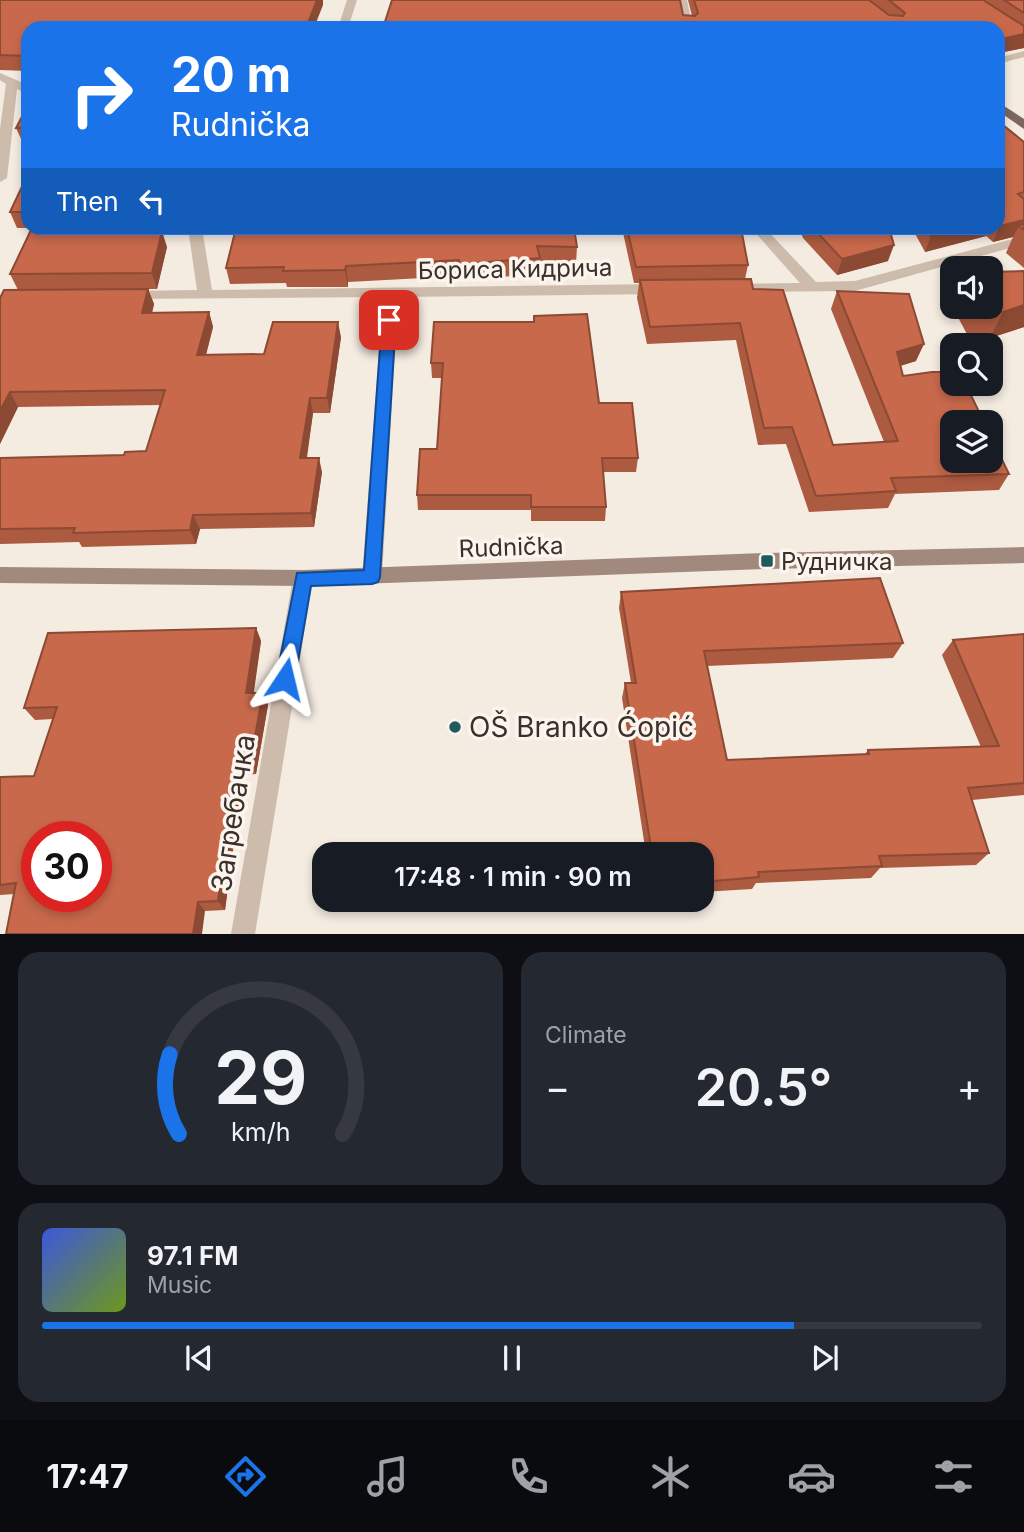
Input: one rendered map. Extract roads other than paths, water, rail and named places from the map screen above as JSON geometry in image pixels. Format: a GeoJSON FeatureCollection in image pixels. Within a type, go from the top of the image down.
{"type":"FeatureCollection","features":[{"type":"Feature","properties":{"kind":"main road"},"geometry":{"type":"LineString","coordinates":[[1005,111],[1024,125]]}},
{"type":"Feature","properties":{"kind":"street"},"geometry":{"type":"LineString","coordinates":[[345,21],[352,0]]}},
{"type":"Feature","properties":{"kind":"street"},"geometry":{"type":"LineString","coordinates":[[0,178],[6,80]]}},
{"type":"Feature","properties":{"kind":"street"},"geometry":{"type":"LineString","coordinates":[[196,235],[205,295]]}},
{"type":"Feature","properties":{"kind":"street"},"geometry":{"type":"LineString","coordinates":[[764,235],[813,288]]}},
{"type":"Feature","properties":{"kind":"street"},"geometry":{"type":"LineString","coordinates":[[717,289],[855,286],[1024,240]]}},
{"type":"Feature","properties":{"kind":"street","name":"Бориса Kидрича"},"geometry":{"type":"LineString","coordinates":[[110,296],[676,289]]}},
{"type":"Feature","properties":{"kind":"street"},"geometry":{"type":"LineString","coordinates":[[372,577],[391,294]]}},
{"type":"Feature","properties":{"kind":"street","name":"Rudnička"},"geometry":{"type":"LineString","coordinates":[[0,575],[372,577],[767,561],[1024,555]]}},
{"type":"Feature","properties":{"kind":"street","name":"Загребачка"},"geometry":{"type":"LineString","coordinates":[[243,933],[303,578]]}},
{"type":"Feature","properties":{"kind":"lane"},"geometry":{"type":"LineString","coordinates":[[682,0],[686,21]]}},
{"type":"Feature","properties":{"kind":"lane"},"geometry":{"type":"LineString","coordinates":[[1005,59],[1024,54]]}},
{"type":"Feature","properties":{"kind":"place","name":"Рудничка"},"geometry":{"type":"Point","coordinates":[767,561]}},
{"type":"Feature","properties":{"kind":"place","name":"OŠ Branko Ćopić"},"geometry":{"type":"Point","coordinates":[455,727]}}]}
